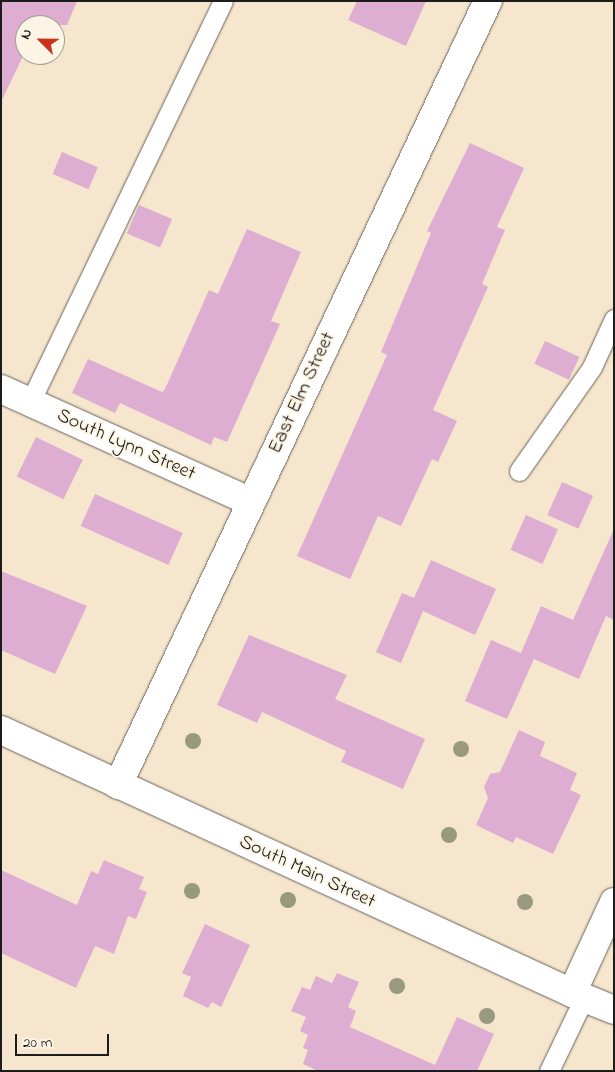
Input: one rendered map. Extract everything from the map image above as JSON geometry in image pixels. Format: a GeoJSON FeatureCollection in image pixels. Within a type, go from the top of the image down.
{"type":"FeatureCollection","features":[{"type":"Feature","properties":{"kind":"street","name":"East Elm Street"},"geometry":{"type":"LineString","coordinates":[[118,785],[488,1]]}},
{"type":"Feature","properties":{"kind":"street","name":"South Lynn Street"},"geometry":{"type":"LineString","coordinates":[[1,389],[251,502]]}},
{"type":"Feature","properties":{"kind":"street","name":"South Main Street"},"geometry":{"type":"LineString","coordinates":[[1,730],[614,1010]]}},
{"type":"Feature","properties":{"kind":"street"},"geometry":{"type":"LineString","coordinates":[[578,995],[614,902]]}},
{"type":"Feature","properties":{"kind":"lane"},"geometry":{"type":"LineString","coordinates":[[30,402],[223,1]]}},
{"type":"Feature","properties":{"kind":"lane"},"geometry":{"type":"LineString","coordinates":[[519,471],[592,367],[614,319]]}},
{"type":"Feature","properties":{"kind":"lane"},"geometry":{"type":"LineString","coordinates":[[550,1071],[578,995]]}},
{"type":"Feature","properties":{"kind":"building"},"geometry":{"type":"Polygon","coordinates":[[[1,1],[77,1],[67,25],[65,25],[65,15],[15,15],[15,65],[19,65],[1,102],[1,1]]]}},
{"type":"Feature","properties":{"kind":"building"},"geometry":{"type":"Polygon","coordinates":[[[357,1],[426,1],[406,46],[348,20],[357,1]]]}},
{"type":"Feature","properties":{"kind":"building"},"geometry":{"type":"Polygon","coordinates":[[[470,143],[524,168],[497,227],[505,230],[482,284],[488,287],[433,410],[457,421],[438,462],[432,459],[401,526],[378,516],[350,579],[297,556],[387,355],[381,352],[431,233],[427,231],[470,143]]]}},
{"type":"Feature","properties":{"kind":"building"},"geometry":{"type":"Polygon","coordinates":[[[62,152],[98,167],[89,189],[53,174],[62,152]]]}},
{"type":"Feature","properties":{"kind":"building"},"geometry":{"type":"Polygon","coordinates":[[[139,205],[172,219],[160,248],[127,234],[139,205]]]}},
{"type":"Feature","properties":{"kind":"building"},"geometry":{"type":"Polygon","coordinates":[[[247,229],[301,252],[271,321],[280,324],[227,442],[214,437],[211,445],[120,403],[115,413],[72,393],[88,359],[162,392],[209,290],[218,294],[247,229]]]}},
{"type":"Feature","properties":{"kind":"building"},"geometry":{"type":"Polygon","coordinates":[[[545,341],[579,357],[569,380],[534,364],[545,341]]]}},
{"type":"Feature","properties":{"kind":"building"},"geometry":{"type":"Polygon","coordinates":[[[36,437],[83,460],[63,499],[17,477],[36,437]]]}},
{"type":"Feature","properties":{"kind":"building"},"geometry":{"type":"Polygon","coordinates":[[[562,482],[593,496],[578,529],[547,515],[562,482]]]}},
{"type":"Feature","properties":{"kind":"building"},"geometry":{"type":"Polygon","coordinates":[[[95,494],[183,533],[168,565],[81,526],[95,494]]]}},
{"type":"Feature","properties":{"kind":"building"},"geometry":{"type":"Polygon","coordinates":[[[526,515],[558,529],[543,564],[511,550],[526,515]]]}},
{"type":"Feature","properties":{"kind":"building"},"geometry":{"type":"Polygon","coordinates":[[[614,529],[614,620],[606,616],[579,679],[534,659],[507,719],[465,701],[491,640],[521,653],[541,606],[573,620],[614,529]]]}},
{"type":"Feature","properties":{"kind":"building"},"geometry":{"type":"Polygon","coordinates":[[[431,560],[496,589],[475,635],[423,611],[401,663],[376,652],[402,593],[414,598],[431,560]]]}},
{"type":"Feature","properties":{"kind":"building"},"geometry":{"type":"Polygon","coordinates":[[[1,571],[87,606],[55,674],[1,650],[1,571]]]}},
{"type":"Feature","properties":{"kind":"building"},"geometry":{"type":"Polygon","coordinates":[[[249,635],[347,675],[335,699],[425,739],[403,789],[341,762],[346,751],[262,712],[257,723],[217,705],[249,635]]]}},
{"type":"Feature","properties":{"kind":"building"},"geometry":{"type":"Polygon","coordinates":[[[519,730],[545,742],[540,756],[577,773],[570,790],[581,795],[553,854],[516,837],[513,843],[476,825],[488,798],[484,787],[490,774],[500,772],[519,730]]]}},
{"type":"Feature","properties":{"kind":"building"},"geometry":{"type":"Polygon","coordinates":[[[104,860],[144,877],[139,889],[147,892],[136,919],[128,916],[114,954],[95,946],[76,988],[1,953],[1,870],[77,905],[91,871],[98,874],[104,860]]]}},
{"type":"Feature","properties":{"kind":"building"},"geometry":{"type":"Polygon","coordinates":[[[205,924],[250,945],[221,1007],[212,1002],[208,1008],[183,996],[191,977],[182,973],[205,924]]]}},
{"type":"Feature","properties":{"kind":"building"},"geometry":{"type":"Polygon","coordinates":[[[337,973],[359,982],[348,1007],[356,1011],[350,1027],[435,1065],[457,1017],[494,1034],[477,1071],[318,1071],[303,1064],[308,1050],[303,1048],[308,1035],[300,1031],[306,1017],[291,1011],[302,987],[310,990],[316,976],[332,983],[337,973]]]}}]}
